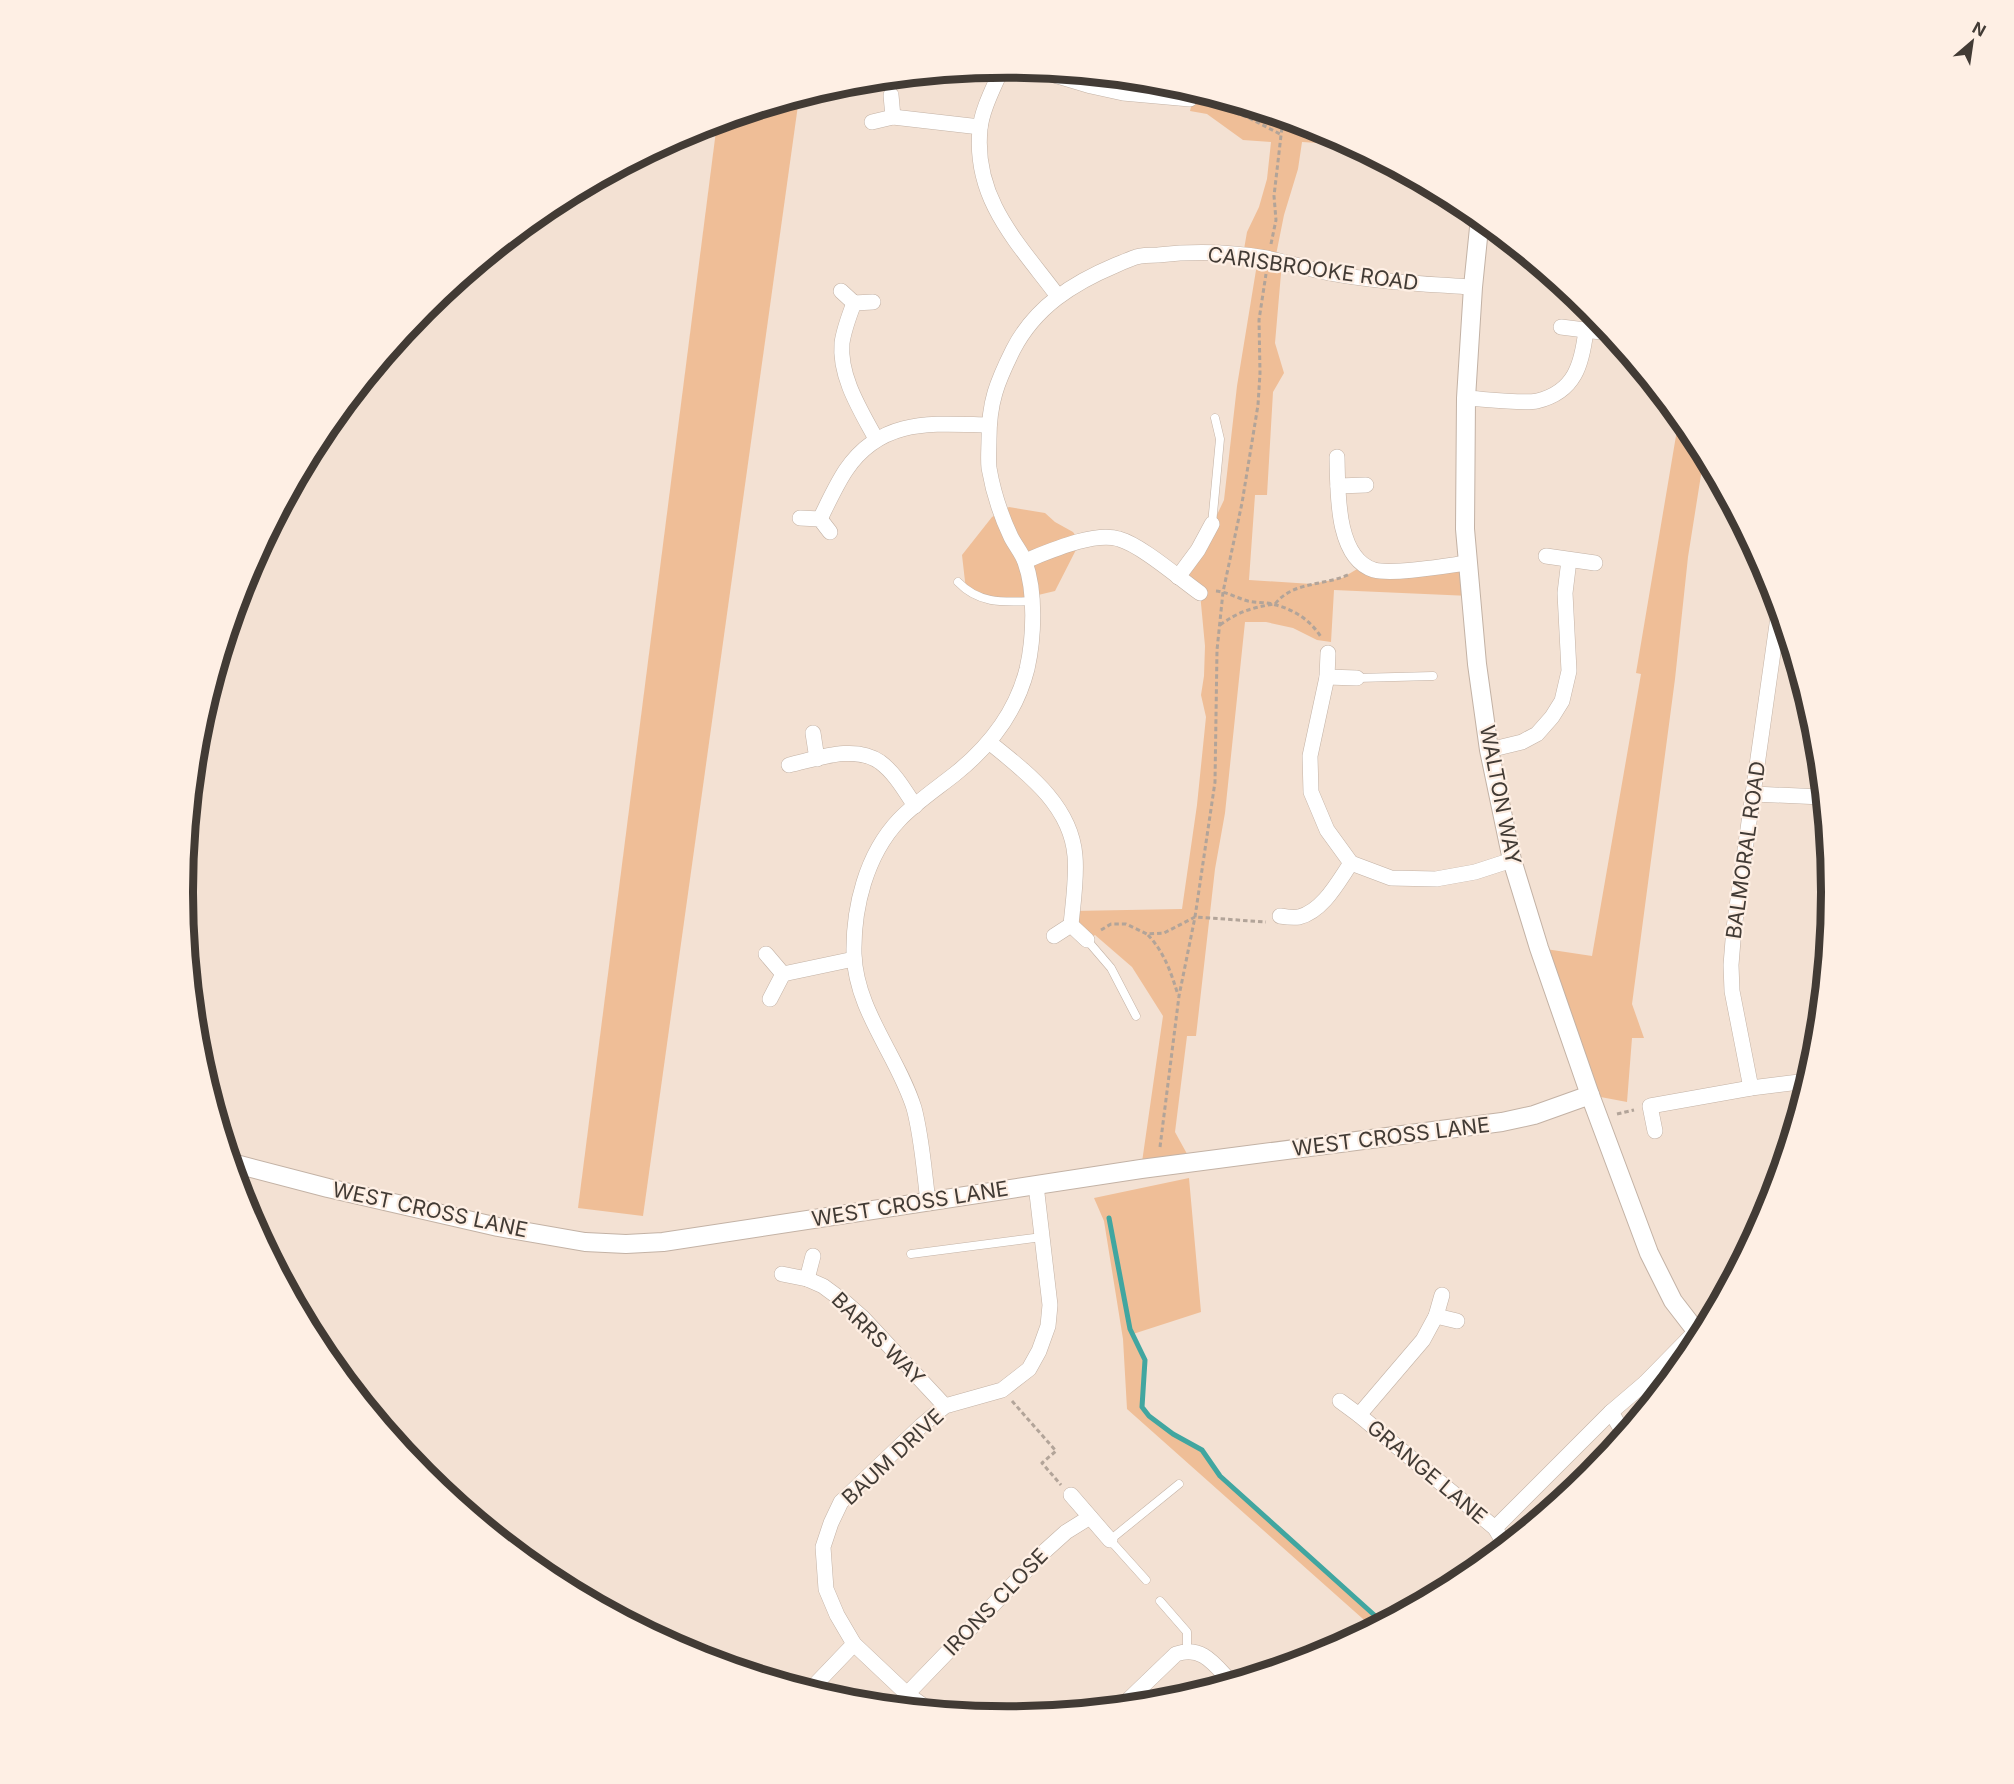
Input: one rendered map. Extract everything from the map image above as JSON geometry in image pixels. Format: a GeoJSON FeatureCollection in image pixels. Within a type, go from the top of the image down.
{"type":"FeatureCollection","features":[{"type":"Feature","properties":{"kind":"street"},"geometry":{"type":"LineString","coordinates":[[998,78],[980,127],[980,167],[997,213],[1057,295]]}},
{"type":"Feature","properties":{"kind":"street"},"geometry":{"type":"LineString","coordinates":[[1076,82],[1123,93],[1149,91]]}},
{"type":"Feature","properties":{"kind":"street"},"geometry":{"type":"LineString","coordinates":[[891,94],[893,117]]}},
{"type":"Feature","properties":{"kind":"street"},"geometry":{"type":"LineString","coordinates":[[872,122],[893,117],[980,127]]}},
{"type":"Feature","properties":{"kind":"street","name":"WALTON WAY"},"geometry":{"type":"LineString","coordinates":[[1479,229],[1466,398],[1464,471],[1467,563],[1477,664],[1489,750],[1512,860],[1539,948],[1590,1095],[1649,1253],[1673,1301],[1694,1328]]}},
{"type":"Feature","properties":{"kind":"street","name":"CARISBROOKE ROAD"},"geometry":{"type":"LineString","coordinates":[[928,1201],[914,1109],[900,1071],[864,1002],[854,959],[855,927],[858,900],[879,849],[898,822],[959,771],[989,742],[1007,720],[1019,695],[1028,667],[1032,631],[1031,601],[1025,561],[1010,536],[989,466],[989,408],[999,378],[1020,336],[1057,295],[1089,276],[1137,256],[1186,252],[1268,259],[1329,273],[1408,283],[1473,287]]}},
{"type":"Feature","properties":{"kind":"street"},"geometry":{"type":"LineString","coordinates":[[841,291],[854,303],[873,302]]}},
{"type":"Feature","properties":{"kind":"street"},"geometry":{"type":"LineString","coordinates":[[854,303],[845,326],[842,358],[856,401],[876,440]]}},
{"type":"Feature","properties":{"kind":"street"},"geometry":{"type":"LineString","coordinates":[[1560,327],[1597,331]]}},
{"type":"Feature","properties":{"kind":"street"},"geometry":{"type":"LineString","coordinates":[[1466,398],[1535,402],[1555,394],[1570,383],[1579,368],[1586,330]]}},
{"type":"Feature","properties":{"kind":"street"},"geometry":{"type":"LineString","coordinates":[[820,519],[846,470],[861,452],[888,433],[922,424],[989,425]]}},
{"type":"Feature","properties":{"kind":"street"},"geometry":{"type":"LineString","coordinates":[[1337,457],[1339,512],[1343,530],[1351,548],[1364,565],[1376,570],[1392,571],[1467,563]]}},
{"type":"Feature","properties":{"kind":"street"},"geometry":{"type":"LineString","coordinates":[[1338,486],[1366,485]]}},
{"type":"Feature","properties":{"kind":"street"},"geometry":{"type":"LineString","coordinates":[[800,518],[820,519],[830,532]]}},
{"type":"Feature","properties":{"kind":"street"},"geometry":{"type":"LineString","coordinates":[[1178,577],[1198,550],[1212,524]]}},
{"type":"Feature","properties":{"kind":"street"},"geometry":{"type":"LineString","coordinates":[[1025,561],[1058,548],[1091,539],[1116,538],[1130,543],[1200,593]]}},
{"type":"Feature","properties":{"kind":"street"},"geometry":{"type":"LineString","coordinates":[[1546,556],[1595,563]]}},
{"type":"Feature","properties":{"kind":"street"},"geometry":{"type":"LineString","coordinates":[[1489,750],[1522,742],[1537,734],[1562,701],[1569,671],[1565,593],[1569,560]]}},
{"type":"Feature","properties":{"kind":"street","name":"BALMORAL ROAD"},"geometry":{"type":"LineString","coordinates":[[1751,1088],[1732,992],[1731,965],[1734,928],[1777,627]]}},
{"type":"Feature","properties":{"kind":"street"},"geometry":{"type":"LineString","coordinates":[[1328,653],[1327,677],[1310,756],[1311,792],[1327,830],[1351,863],[1391,878],[1436,879],[1475,872],[1512,860]]}},
{"type":"Feature","properties":{"kind":"street"},"geometry":{"type":"LineString","coordinates":[[1327,677],[1357,678]]}},
{"type":"Feature","properties":{"kind":"street"},"geometry":{"type":"LineString","coordinates":[[813,733],[817,759]]}},
{"type":"Feature","properties":{"kind":"street"},"geometry":{"type":"LineString","coordinates":[[989,742],[1029,774],[1053,800],[1068,826],[1075,855],[1071,925]]}},
{"type":"Feature","properties":{"kind":"street"},"geometry":{"type":"LineString","coordinates":[[789,765],[844,753],[861,755],[879,762],[895,777],[915,806]]}},
{"type":"Feature","properties":{"kind":"street"},"geometry":{"type":"LineString","coordinates":[[1754,794],[1815,797]]}},
{"type":"Feature","properties":{"kind":"street"},"geometry":{"type":"LineString","coordinates":[[1280,916],[1297,918],[1309,913],[1331,893],[1351,863]]}},
{"type":"Feature","properties":{"kind":"street"},"geometry":{"type":"LineString","coordinates":[[1054,936],[1071,925]]}},
{"type":"Feature","properties":{"kind":"street"},"geometry":{"type":"LineString","coordinates":[[1071,925],[1087,940]]}},
{"type":"Feature","properties":{"kind":"street"},"geometry":{"type":"LineString","coordinates":[[766,954],[783,974]]}},
{"type":"Feature","properties":{"kind":"street"},"geometry":{"type":"LineString","coordinates":[[783,974],[854,959]]}},
{"type":"Feature","properties":{"kind":"street"},"geometry":{"type":"LineString","coordinates":[[770,999],[783,974]]}},
{"type":"Feature","properties":{"kind":"street"},"geometry":{"type":"LineString","coordinates":[[1655,1131],[1650,1106],[1798,1082]]}},
{"type":"Feature","properties":{"kind":"street","name":"WEST CROSS LANE"},"geometry":{"type":"LineString","coordinates":[[240,1165],[498,1227],[585,1242],[626,1244],[663,1242],[1151,1168],[1502,1122],[1534,1115],[1590,1095]]}},
{"type":"Feature","properties":{"kind":"street","name":"BAUM DRIVE"},"geometry":{"type":"LineString","coordinates":[[915,1700],[854,1644],[826,1589],[823,1547],[841,1502],[921,1426],[945,1406],[1002,1390],[1029,1369],[1039,1351],[1048,1326],[1050,1305],[1036,1185]]}},
{"type":"Feature","properties":{"kind":"street"},"geometry":{"type":"LineString","coordinates":[[807,1279],[813,1256]]}},
{"type":"Feature","properties":{"kind":"street","name":"BARRS WAY"},"geometry":{"type":"LineString","coordinates":[[782,1274],[807,1279],[823,1286],[855,1310],[945,1406]]}},
{"type":"Feature","properties":{"kind":"street","name":"GRANGE LANE"},"geometry":{"type":"LineString","coordinates":[[1359,1415],[1423,1340],[1436,1316],[1442,1295]]}},
{"type":"Feature","properties":{"kind":"street"},"geometry":{"type":"LineString","coordinates":[[1436,1316],[1457,1321]]}},
{"type":"Feature","properties":{"kind":"street","name":"GRANGE LANE"},"geometry":{"type":"LineString","coordinates":[[1495,1528],[1611,1412],[1678,1352]]}},
{"type":"Feature","properties":{"kind":"street","name":"GRANGE LANE"},"geometry":{"type":"LineString","coordinates":[[1340,1401],[1495,1528],[1502,1539]]}},
{"type":"Feature","properties":{"kind":"street"},"geometry":{"type":"LineString","coordinates":[[1611,1412],[1620,1428]]}},
{"type":"Feature","properties":{"kind":"street"},"geometry":{"type":"LineString","coordinates":[[1071,1495],[1110,1540]]}},
{"type":"Feature","properties":{"kind":"street","name":"IRONS CLOSE"},"geometry":{"type":"LineString","coordinates":[[907,1694],[1046,1550],[1066,1532],[1090,1517]]}},
{"type":"Feature","properties":{"kind":"street"},"geometry":{"type":"LineString","coordinates":[[817,1683],[854,1644]]}},
{"type":"Feature","properties":{"kind":"street"},"geometry":{"type":"LineString","coordinates":[[1133,1696],[1176,1654],[1187,1651],[1199,1653],[1210,1660],[1225,1676]]}},
{"type":"Feature","properties":{"kind":"lane"},"geometry":{"type":"LineString","coordinates":[[1212,524],[1220,439],[1215,418]]}},
{"type":"Feature","properties":{"kind":"lane"},"geometry":{"type":"LineString","coordinates":[[958,582],[966,590],[982,598],[999,602],[1031,601]]}},
{"type":"Feature","properties":{"kind":"lane"},"geometry":{"type":"LineString","coordinates":[[1357,678],[1433,676]]}},
{"type":"Feature","properties":{"kind":"lane"},"geometry":{"type":"LineString","coordinates":[[1087,940],[1111,968],[1136,1016]]}},
{"type":"Feature","properties":{"kind":"lane"},"geometry":{"type":"LineString","coordinates":[[911,1254],[1042,1237]]}},
{"type":"Feature","properties":{"kind":"lane"},"geometry":{"type":"LineString","coordinates":[[1146,1580],[1110,1540],[1179,1484]]}},
{"type":"Feature","properties":{"kind":"lane"},"geometry":{"type":"LineString","coordinates":[[1160,1601],[1186,1632],[1187,1651]]}},
{"type":"Feature","properties":{"kind":"path"},"geometry":{"type":"LineString","coordinates":[[1220,107],[1282,135]]}},
{"type":"Feature","properties":{"kind":"path"},"geometry":{"type":"LineString","coordinates":[[1249,118],[1257,117]]}},
{"type":"Feature","properties":{"kind":"path"},"geometry":{"type":"LineString","coordinates":[[1151,1168],[1160,1150],[1179,996],[1215,782],[1217,650],[1223,592],[1242,502],[1258,405],[1259,320],[1276,220],[1274,196],[1283,126]]}},
{"type":"Feature","properties":{"kind":"path"},"geometry":{"type":"LineString","coordinates":[[1220,625],[1239,612],[1252,607],[1275,604],[1281,596],[1293,590],[1342,578],[1364,565]]}},
{"type":"Feature","properties":{"kind":"path"},"geometry":{"type":"LineString","coordinates":[[1223,592],[1249,601],[1275,604],[1293,611],[1316,628],[1328,653]]}},
{"type":"Feature","properties":{"kind":"path"},"geometry":{"type":"LineString","coordinates":[[1147,934],[1164,933],[1194,917],[1279,923],[1280,916]]}},
{"type":"Feature","properties":{"kind":"path"},"geometry":{"type":"LineString","coordinates":[[1087,940],[1111,924],[1126,924],[1147,934],[1159,946],[1171,971],[1179,996]]}},
{"type":"Feature","properties":{"kind":"path"},"geometry":{"type":"LineString","coordinates":[[1599,1119],[1650,1106]]}},
{"type":"Feature","properties":{"kind":"path"},"geometry":{"type":"LineString","coordinates":[[1002,1390],[1056,1451],[1042,1463],[1071,1495]]}},
{"type":"Feature","properties":{"kind":"shaded area"},"geometry":{"type":"Polygon","coordinates":[[[1193,100],[1269,121],[1319,140],[1319,143],[1302,142],[1298,169],[1284,215],[1275,260],[1282,262],[1275,343],[1284,373],[1273,392],[1267,495],[1255,495],[1249,580],[1312,584],[1342,578],[1364,565],[1467,563],[1470,596],[1334,590],[1331,642],[1317,640],[1293,628],[1266,622],[1245,622],[1225,813],[1215,869],[1196,1036],[1187,1036],[1175,1132],[1192,1163],[1141,1169],[1163,1016],[1132,967],[1095,935],[1087,940],[1072,911],[1182,909],[1197,805],[1206,717],[1201,695],[1205,646],[1200,593],[1178,577],[1207,536],[1224,500],[1237,386],[1258,258],[1243,255],[1247,232],[1259,207],[1267,179],[1271,142],[1243,140],[1207,114],[1190,111],[1193,100]]]}},
{"type":"Feature","properties":{"kind":"shaded area"},"geometry":{"type":"Polygon","coordinates":[[[798,106],[643,1216],[578,1208],[716,132],[798,106]]]}},
{"type":"Feature","properties":{"kind":"shaded area"},"geometry":{"type":"Polygon","coordinates":[[[1677,430],[1702,469],[1688,557],[1675,679],[1632,1004],[1644,1038],[1632,1038],[1627,1102],[1590,1095],[1539,948],[1592,956],[1641,674],[1636,673],[1677,430]]]}},
{"type":"Feature","properties":{"kind":"shaded area"},"geometry":{"type":"Polygon","coordinates":[[[1009,507],[1045,513],[1055,522],[1073,532],[1080,542],[1055,591],[1008,602],[966,590],[962,555],[992,517],[1009,507]]]}},
{"type":"Feature","properties":{"kind":"shaded area"},"geometry":{"type":"Polygon","coordinates":[[[1189,1178],[1201,1312],[1133,1334],[1145,1360],[1142,1407],[1149,1416],[1173,1434],[1202,1450],[1220,1476],[1376,1617],[1367,1622],[1127,1409],[1123,1339],[1104,1221],[1094,1198],[1189,1178]]]}},
{"type":"Feature","properties":{"kind":"waterway"},"geometry":{"type":"LineString","coordinates":[[1109,1218],[1130,1329],[1145,1360],[1142,1407],[1149,1416],[1173,1434],[1202,1450],[1220,1476],[1376,1617]]}}]}
